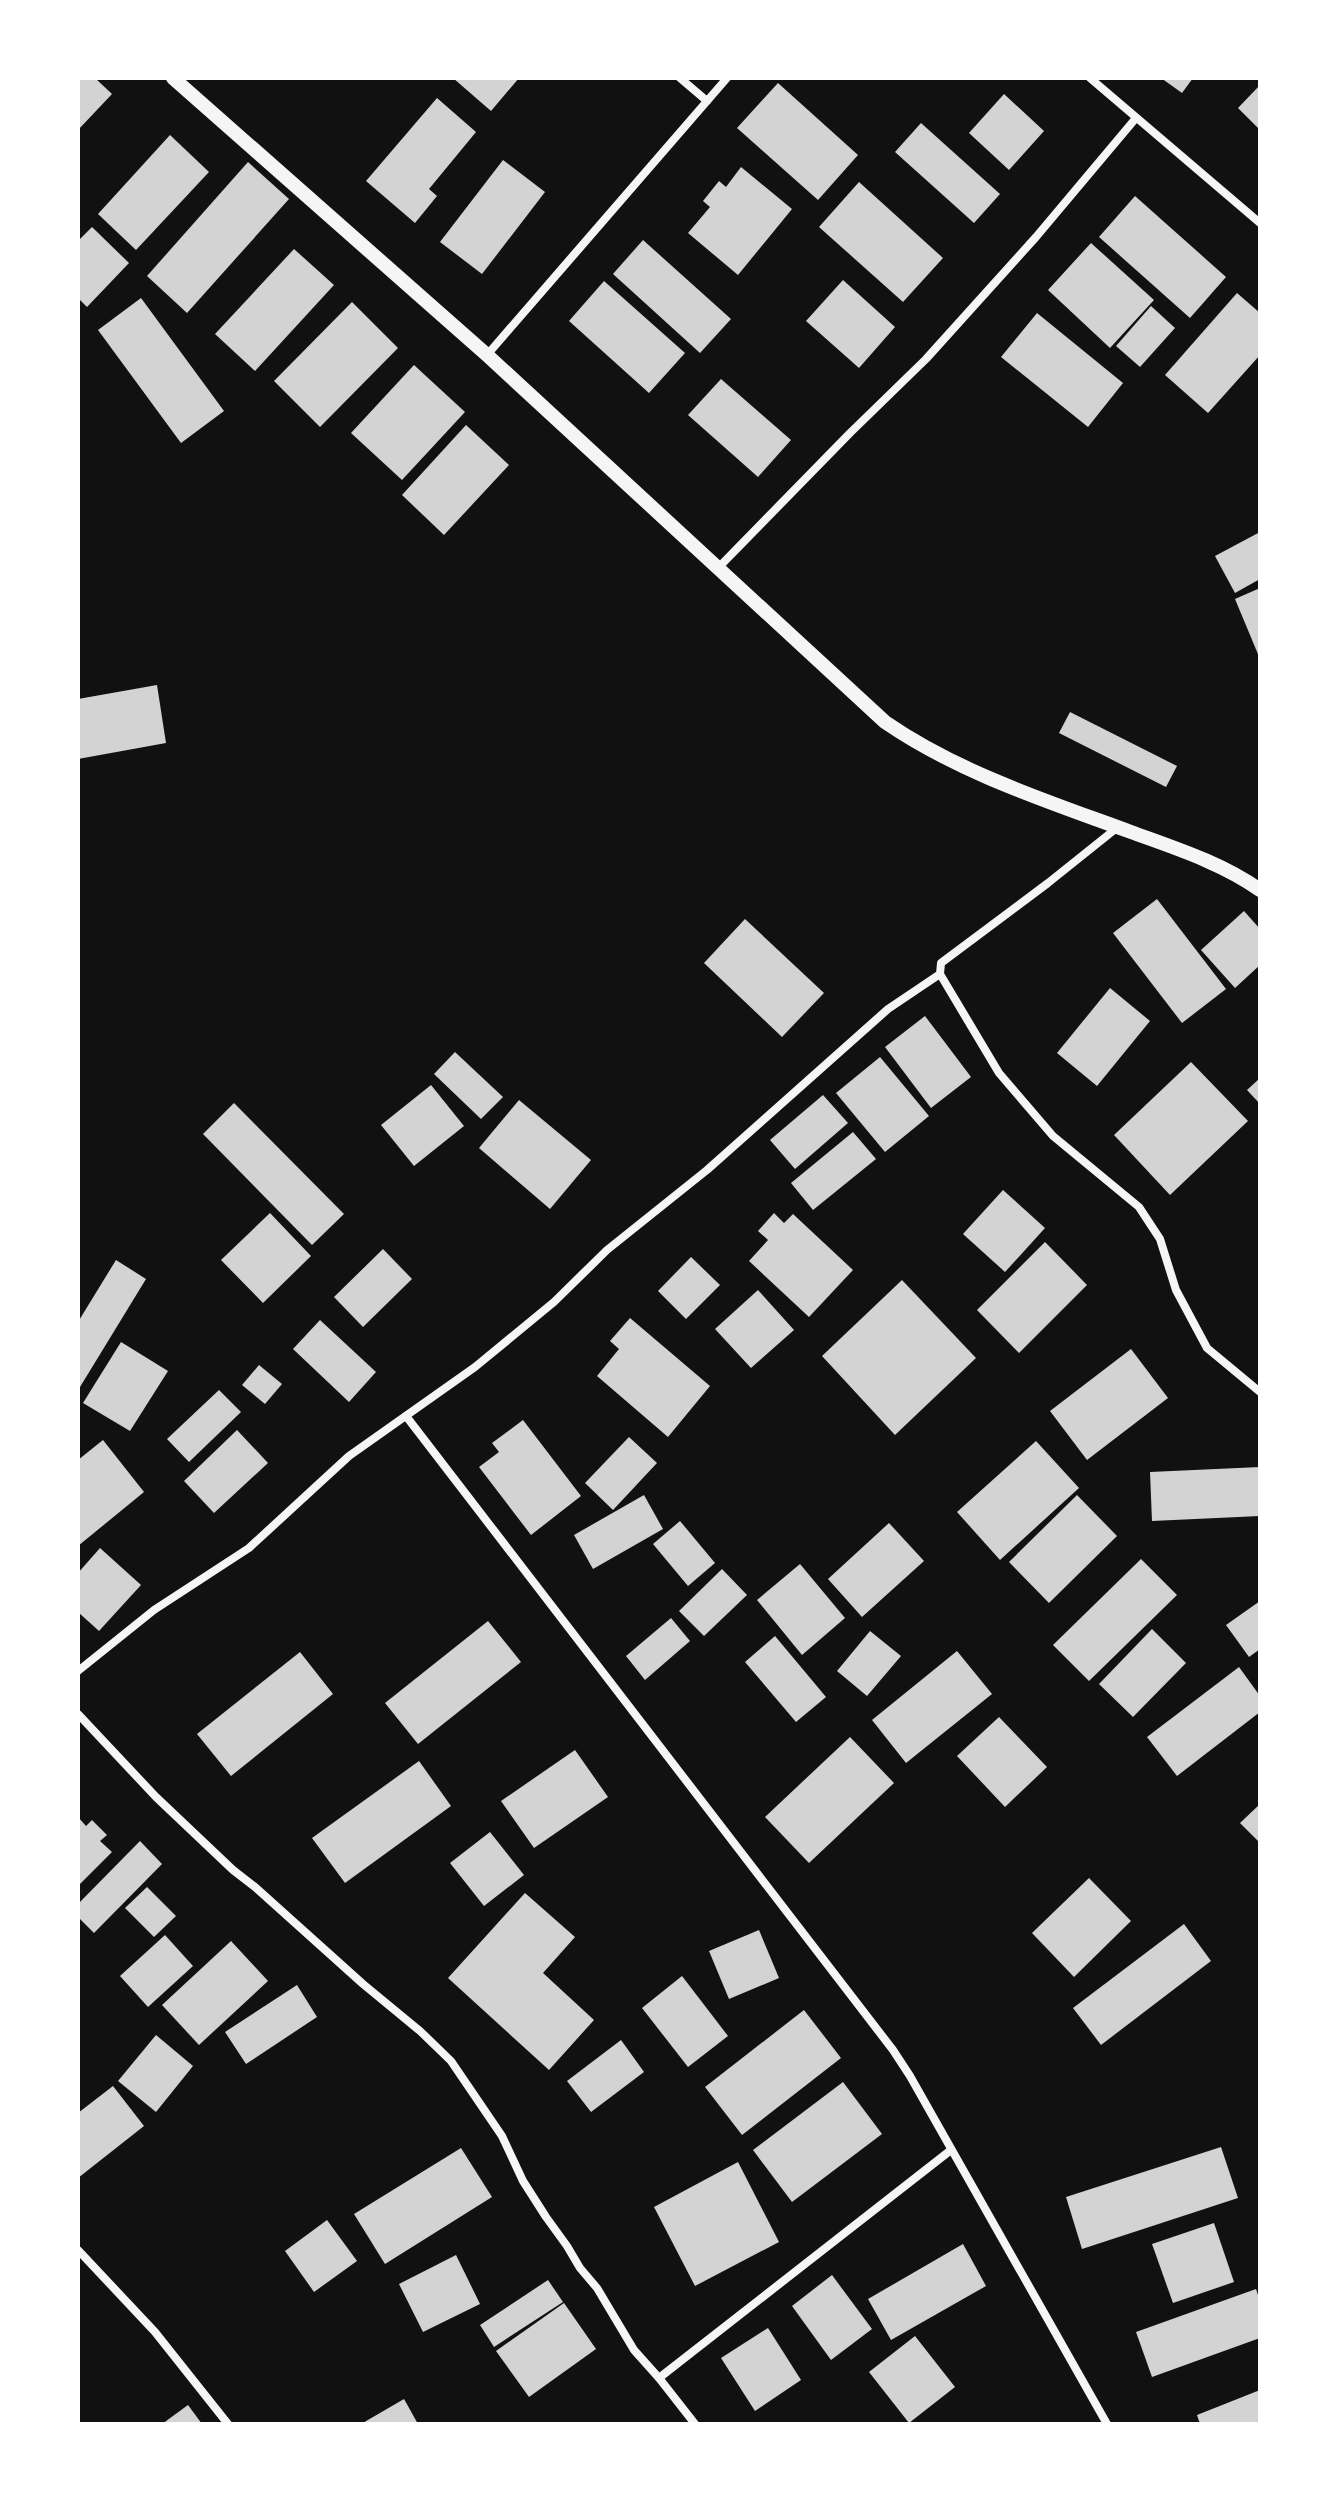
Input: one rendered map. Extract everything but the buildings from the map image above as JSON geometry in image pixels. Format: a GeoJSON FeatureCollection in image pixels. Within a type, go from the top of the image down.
{"type":"FeatureCollection","features":[{"type":"Feature","properties":{"kind":"street"},"geometry":{"type":"LineString","coordinates":[[173,78],[487,355],[885,722],[916,744],[1026,794],[1178,850],[1245,879],[1260,890]]}},
{"type":"Feature","properties":{"kind":"street"},"geometry":{"type":"LineString","coordinates":[[680,78],[707,101]]}},
{"type":"Feature","properties":{"kind":"street"},"geometry":{"type":"LineString","coordinates":[[487,355],[727,78]]}},
{"type":"Feature","properties":{"kind":"street"},"geometry":{"type":"LineString","coordinates":[[1090,78],[1260,223]]}},
{"type":"Feature","properties":{"kind":"street"},"geometry":{"type":"LineString","coordinates":[[719,567],[926,359],[1036,237],[1136,118]]}},
{"type":"Feature","properties":{"kind":"street"},"geometry":{"type":"LineString","coordinates":[[1118,827],[941,963],[940,974],[999,1073],[1053,1136],[1139,1207],[1160,1239],[1176,1290],[1207,1348],[1260,1392]]}},
{"type":"Feature","properties":{"kind":"street"},"geometry":{"type":"LineString","coordinates":[[78,1671],[154,1610],[249,1548],[349,1456],[475,1367],[554,1302],[607,1250],[707,1170],[888,1009],[940,974]]}},
{"type":"Feature","properties":{"kind":"street"},"geometry":{"type":"LineString","coordinates":[[406,1416],[893,2050],[1107,2424]]}},
{"type":"Feature","properties":{"kind":"street"},"geometry":{"type":"LineString","coordinates":[[78,1714],[156,1797],[226,1863],[451,2061],[502,2136],[523,2181],[580,2268],[597,2288],[634,2350],[695,2424]]}},
{"type":"Feature","properties":{"kind":"street"},"geometry":{"type":"LineString","coordinates":[[659,2378],[951,2150]]}},
{"type":"Feature","properties":{"kind":"street"},"geometry":{"type":"LineString","coordinates":[[78,2250],[155,2332],[228,2424]]}}]}
